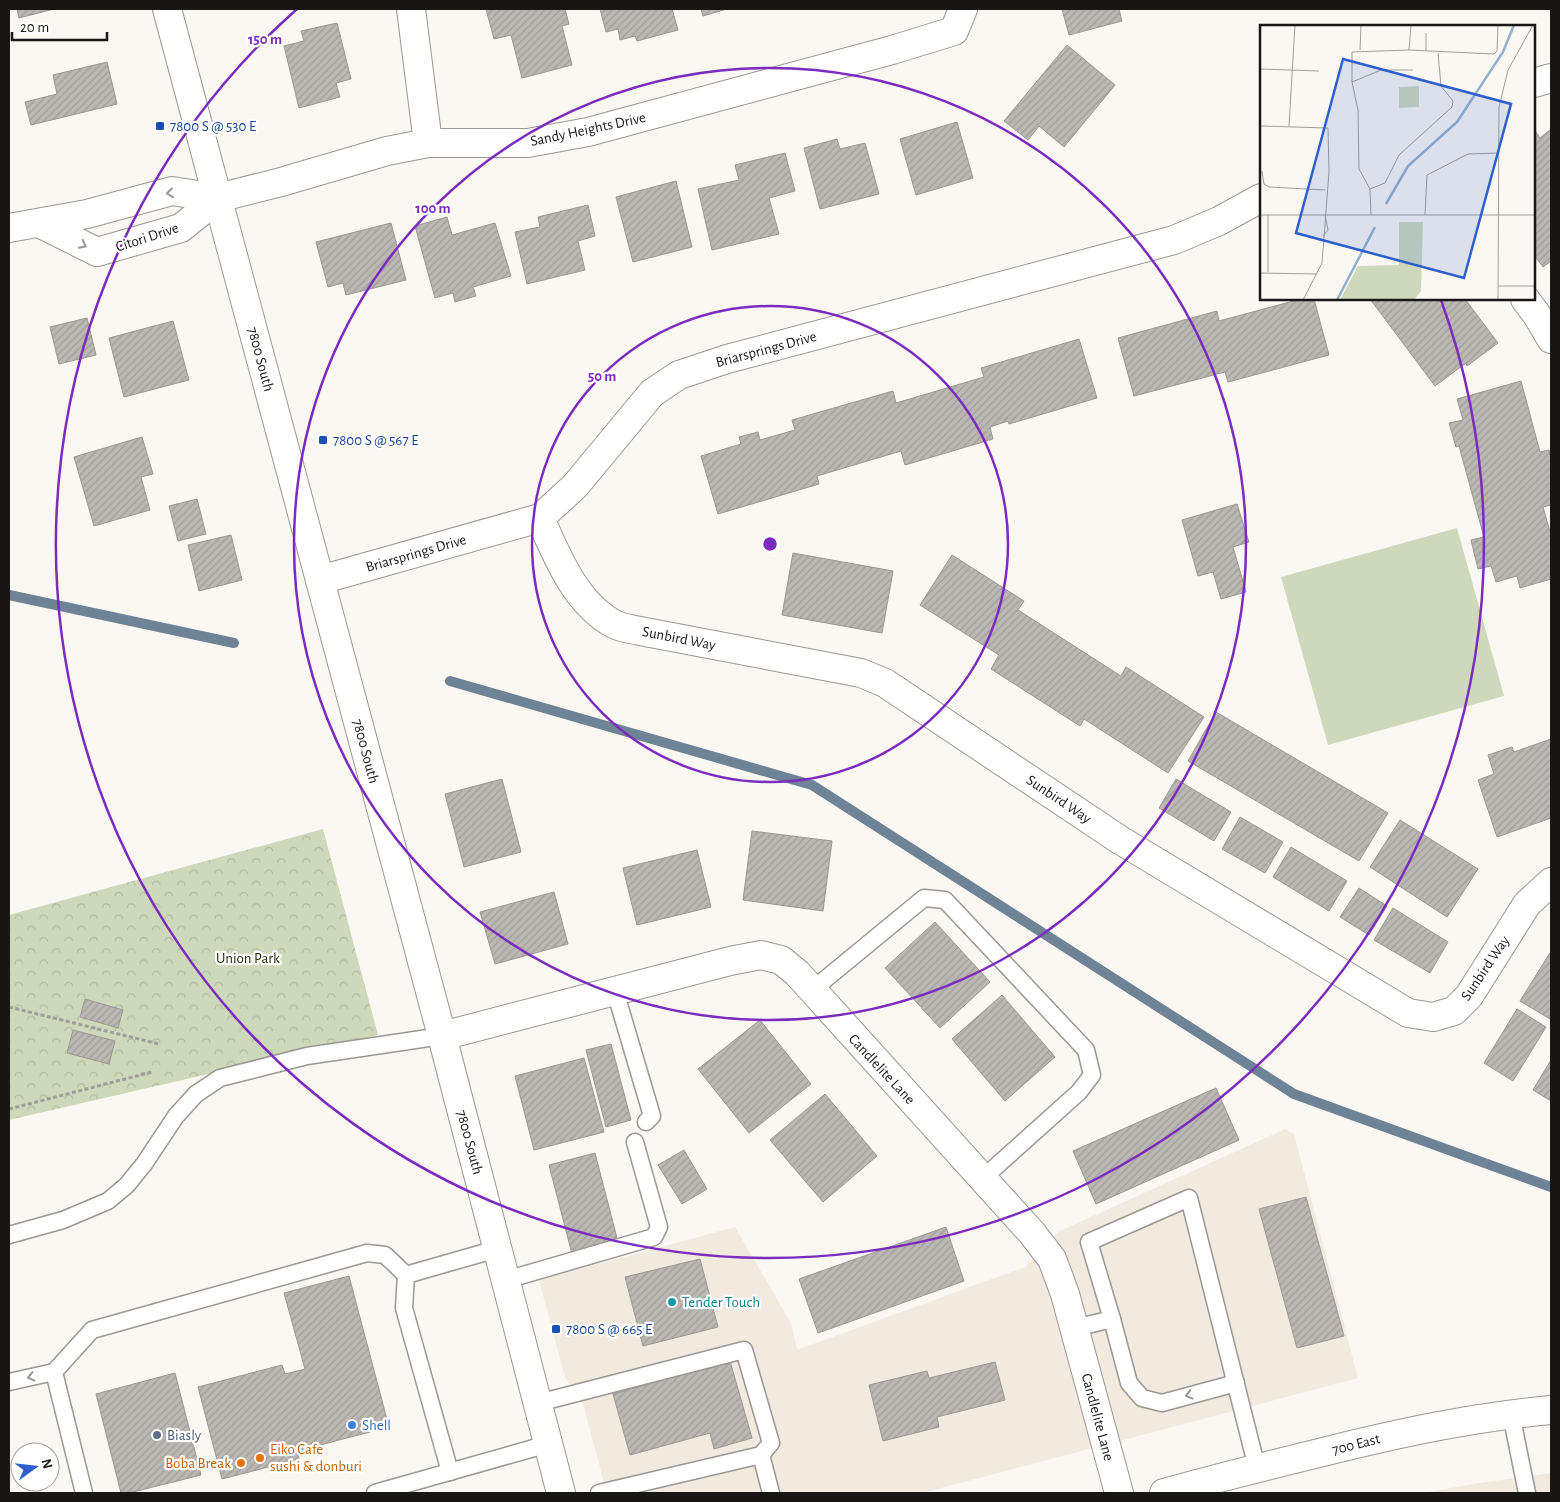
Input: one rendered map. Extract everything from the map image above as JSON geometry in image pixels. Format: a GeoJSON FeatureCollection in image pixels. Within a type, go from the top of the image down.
{"type":"FeatureCollection","features":[{"type":"Feature","properties":{"kind":"street","name":"7800 South"},"geometry":{"type":"LineString","coordinates":[[167,9],[442,1036],[561,1493]]}},
{"type":"Feature","properties":{"kind":"street"},"geometry":{"type":"LineString","coordinates":[[411,9],[428,143]]}},
{"type":"Feature","properties":{"kind":"street","name":"Sandy Heights Drive"},"geometry":{"type":"LineString","coordinates":[[218,198],[387,151],[428,143],[528,143],[588,132],[883,53],[958,20]]}},
{"type":"Feature","properties":{"kind":"street"},"geometry":{"type":"LineString","coordinates":[[1535,83],[1551,78]]}},
{"type":"Feature","properties":{"kind":"street"},"geometry":{"type":"LineString","coordinates":[[9,228],[87,214],[172,191],[218,198]]}},
{"type":"Feature","properties":{"kind":"street","name":"Citori Drive"},"geometry":{"type":"LineString","coordinates":[[39,223],[97,252],[181,228],[218,198]]}},
{"type":"Feature","properties":{"kind":"street","name":"Briarsprings Drive"},"geometry":{"type":"LineString","coordinates":[[320,580],[540,518],[575,486],[652,393],[679,374],[727,359],[1174,240],[1219,221],[1260,199]]}},
{"type":"Feature","properties":{"kind":"street"},"geometry":{"type":"LineString","coordinates":[[1526,300],[1538,316],[1551,339]]}},
{"type":"Feature","properties":{"kind":"street","name":"Sunbird Way"},"geometry":{"type":"LineString","coordinates":[[540,518],[563,570],[594,610],[615,624],[640,631],[861,673],[885,683],[1120,840],[1408,1013],[1433,1017],[1454,1011],[1469,996],[1527,904],[1551,882]]}},
{"type":"Feature","properties":{"kind":"street","name":"Candlelite Lane"},"geometry":{"type":"LineString","coordinates":[[442,1036],[730,961],[761,955],[781,960],[797,974],[983,1178],[1032,1233],[1052,1259],[1075,1328],[1119,1493]]}},
{"type":"Feature","properties":{"kind":"street","name":"700 East"},"geometry":{"type":"LineString","coordinates":[[1164,1493],[1411,1430],[1511,1414],[1551,1410]]}},
{"type":"Feature","properties":{"kind":"lane"},"geometry":{"type":"LineString","coordinates":[[811,991],[924,898],[945,900],[1086,1050],[1092,1075],[1078,1092],[983,1178]]}},
{"type":"Feature","properties":{"kind":"lane"},"geometry":{"type":"LineString","coordinates":[[615,991],[652,1116],[646,1122]]}},
{"type":"Feature","properties":{"kind":"lane"},"geometry":{"type":"LineString","coordinates":[[9,1235],[63,1220],[108,1202],[127,1185],[144,1164],[176,1116],[196,1094],[220,1078],[307,1056],[442,1036]]}},
{"type":"Feature","properties":{"kind":"lane"},"geometry":{"type":"LineString","coordinates":[[506,1280],[654,1237],[659,1227],[635,1142]]}},
{"type":"Feature","properties":{"kind":"lane"},"geometry":{"type":"LineString","coordinates":[[1236,1383],[1162,1403],[1142,1398],[1129,1383],[1089,1242],[1189,1198],[1258,1468]]}},
{"type":"Feature","properties":{"kind":"lane"},"geometry":{"type":"LineString","coordinates":[[406,1275],[497,1249]]}},
{"type":"Feature","properties":{"kind":"lane"},"geometry":{"type":"LineString","coordinates":[[9,1382],[54,1372],[92,1330],[367,1253],[385,1255],[406,1275],[404,1308],[450,1472]]}},
{"type":"Feature","properties":{"kind":"lane"},"geometry":{"type":"LineString","coordinates":[[1075,1328],[1112,1318]]}},
{"type":"Feature","properties":{"kind":"lane"},"geometry":{"type":"LineString","coordinates":[[538,1403],[744,1350],[770,1443],[761,1455],[599,1493]]}},
{"type":"Feature","properties":{"kind":"lane"},"geometry":{"type":"LineString","coordinates":[[54,1372],[84,1493]]}},
{"type":"Feature","properties":{"kind":"lane"},"geometry":{"type":"LineString","coordinates":[[1511,1414],[1527,1493]]}},
{"type":"Feature","properties":{"kind":"lane"},"geometry":{"type":"LineString","coordinates":[[375,1493],[548,1444]]}},
{"type":"Feature","properties":{"kind":"lane"},"geometry":{"type":"LineString","coordinates":[[761,1455],[771,1493]]}},
{"type":"Feature","properties":{"kind":"path"},"geometry":{"type":"LineString","coordinates":[[9,1007],[159,1044]]}},
{"type":"Feature","properties":{"kind":"path"},"geometry":{"type":"LineString","coordinates":[[9,1109],[152,1072]]}},
{"type":"Feature","properties":{"kind":"shaded area"},"geometry":{"type":"Polygon","coordinates":[[[1285,1129],[1294,1134],[1358,1378],[922,1493],[607,1493],[578,1386],[569,1383],[565,1377],[539,1280],[735,1227],[791,1323],[797,1350],[1025,1267],[1058,1232],[1285,1129]]]}},
{"type":"Feature","properties":{"kind":"shaded area"},"geometry":{"type":"Polygon","coordinates":[[[1551,1473],[1551,1493],[1422,1493],[1480,1483],[1551,1473]]]}},
{"type":"Feature","properties":{"kind":"green space"},"geometry":{"type":"Polygon","coordinates":[[[1457,528],[1504,696],[1328,745],[1281,577],[1457,528]]]}},
{"type":"Feature","properties":{"kind":"green space","name":"Union Park"},"geometry":{"type":"Polygon","coordinates":[[[323,829],[378,1035],[9,1120],[9,915],[323,829]]]}},
{"type":"Feature","properties":{"kind":"building"},"geometry":{"type":"Polygon","coordinates":[[[17,9],[54,9],[19,18],[17,9]]]}},
{"type":"Feature","properties":{"kind":"building"},"geometry":{"type":"Polygon","coordinates":[[[486,9],[565,9],[569,24],[562,26],[572,65],[522,78],[511,35],[494,39],[486,9]]]}},
{"type":"Feature","properties":{"kind":"building"},"geometry":{"type":"Polygon","coordinates":[[[600,9],[672,9],[678,30],[637,41],[635,36],[620,40],[618,29],[606,32],[600,9]]]}},
{"type":"Feature","properties":{"kind":"building"},"geometry":{"type":"Polygon","coordinates":[[[701,9],[727,9],[703,16],[701,9]]]}},
{"type":"Feature","properties":{"kind":"building"},"geometry":{"type":"Polygon","coordinates":[[[1062,9],[1119,9],[1122,21],[1069,35],[1062,9]]]}},
{"type":"Feature","properties":{"kind":"building"},"geometry":{"type":"Polygon","coordinates":[[[337,23],[351,79],[336,83],[340,97],[299,108],[284,46],[304,41],[301,31],[337,23]]]}},
{"type":"Feature","properties":{"kind":"building"},"geometry":{"type":"Polygon","coordinates":[[[1067,45],[1115,85],[1064,147],[1039,126],[1028,140],[1004,121],[1067,45]]]}},
{"type":"Feature","properties":{"kind":"building"},"geometry":{"type":"Polygon","coordinates":[[[107,62],[117,104],[31,125],[25,102],[57,94],[53,75],[107,62]]]}},
{"type":"Feature","properties":{"kind":"building"},"geometry":{"type":"Polygon","coordinates":[[[957,122],[973,178],[916,195],[900,139],[957,122]]]}},
{"type":"Feature","properties":{"kind":"building"},"geometry":{"type":"Polygon","coordinates":[[[1551,129],[1551,261],[1543,267],[1535,256],[1535,130],[1540,138],[1551,129]]]}},
{"type":"Feature","properties":{"kind":"building"},"geometry":{"type":"Polygon","coordinates":[[[837,139],[840,149],[865,143],[879,194],[820,209],[804,148],[837,139]]]}},
{"type":"Feature","properties":{"kind":"building"},"geometry":{"type":"Polygon","coordinates":[[[785,153],[795,191],[769,198],[779,234],[712,250],[698,189],[739,180],[735,165],[785,153]]]}},
{"type":"Feature","properties":{"kind":"building"},"geometry":{"type":"Polygon","coordinates":[[[676,181],[692,247],[633,262],[616,197],[676,181]]]}},
{"type":"Feature","properties":{"kind":"building"},"geometry":{"type":"Polygon","coordinates":[[[588,205],[595,236],[578,241],[585,270],[527,284],[515,232],[540,227],[538,217],[588,205]]]}},
{"type":"Feature","properties":{"kind":"building"},"geometry":{"type":"Polygon","coordinates":[[[447,217],[452,235],[495,223],[511,276],[473,287],[476,296],[455,302],[453,293],[435,298],[415,226],[447,217]]]}},
{"type":"Feature","properties":{"kind":"building"},"geometry":{"type":"Polygon","coordinates":[[[391,223],[406,280],[346,295],[343,283],[328,287],[316,242],[391,223]]]}},
{"type":"Feature","properties":{"kind":"building"},"geometry":{"type":"Polygon","coordinates":[[[1297,300],[1314,300],[1329,355],[1228,382],[1225,372],[1134,396],[1118,338],[1217,311],[1219,321],[1297,300]]]}},
{"type":"Feature","properties":{"kind":"building"},"geometry":{"type":"Polygon","coordinates":[[[1371,300],[1466,300],[1498,343],[1467,366],[1466,363],[1435,386],[1371,300]]]}},
{"type":"Feature","properties":{"kind":"building"},"geometry":{"type":"Polygon","coordinates":[[[87,318],[96,355],[59,364],[50,327],[87,318]]]}},
{"type":"Feature","properties":{"kind":"building"},"geometry":{"type":"Polygon","coordinates":[[[173,321],[189,380],[124,397],[109,338],[173,321]]]}},
{"type":"Feature","properties":{"kind":"building"},"geometry":{"type":"Polygon","coordinates":[[[1079,339],[1097,398],[1009,424],[1008,421],[990,427],[993,439],[905,465],[901,451],[817,476],[819,484],[718,514],[701,456],[741,444],[739,437],[758,432],[760,440],[795,430],[792,420],[893,391],[896,403],[984,377],[981,368],[1079,339]]]}},
{"type":"Feature","properties":{"kind":"building"},"geometry":{"type":"Polygon","coordinates":[[[1521,381],[1540,452],[1549,450],[1551,459],[1551,505],[1543,507],[1551,535],[1551,579],[1520,588],[1517,576],[1496,582],[1491,566],[1478,569],[1471,540],[1484,537],[1459,446],[1456,447],[1449,423],[1463,420],[1457,399],[1521,381]]]}},
{"type":"Feature","properties":{"kind":"building"},"geometry":{"type":"Polygon","coordinates":[[[142,437],[153,474],[141,477],[150,510],[94,526],[74,457],[142,437]]]}},
{"type":"Feature","properties":{"kind":"building"},"geometry":{"type":"Polygon","coordinates":[[[197,499],[206,534],[178,541],[169,506],[197,499]]]}},
{"type":"Feature","properties":{"kind":"building"},"geometry":{"type":"Polygon","coordinates":[[[1237,504],[1249,542],[1233,547],[1246,592],[1221,599],[1213,572],[1198,576],[1182,520],[1237,504]]]}},
{"type":"Feature","properties":{"kind":"building"},"geometry":{"type":"Polygon","coordinates":[[[231,535],[242,580],[199,591],[188,545],[231,535]]]}},
{"type":"Feature","properties":{"kind":"building"},"geometry":{"type":"Polygon","coordinates":[[[793,553],[893,571],[882,633],[782,615],[793,553]]]}},
{"type":"Feature","properties":{"kind":"building"},"geometry":{"type":"Polygon","coordinates":[[[952,555],[1024,601],[1018,610],[1121,676],[1126,667],[1204,717],[1168,773],[1084,719],[1080,726],[991,669],[999,655],[920,605],[952,555]]]}},
{"type":"Feature","properties":{"kind":"building"},"geometry":{"type":"Polygon","coordinates":[[[1216,712],[1388,813],[1359,861],[1188,761],[1216,712]]]}},
{"type":"Feature","properties":{"kind":"building"},"geometry":{"type":"Polygon","coordinates":[[[1551,739],[1551,818],[1497,837],[1478,780],[1494,774],[1488,755],[1512,747],[1514,752],[1551,739]]]}},
{"type":"Feature","properties":{"kind":"building"},"geometry":{"type":"Polygon","coordinates":[[[502,779],[521,852],[464,867],[445,794],[502,779]]]}},
{"type":"Feature","properties":{"kind":"building"},"geometry":{"type":"Polygon","coordinates":[[[1176,779],[1231,812],[1214,841],[1159,808],[1176,779]]]}},
{"type":"Feature","properties":{"kind":"building"},"geometry":{"type":"Polygon","coordinates":[[[1240,817],[1283,842],[1265,873],[1222,849],[1240,817]]]}},
{"type":"Feature","properties":{"kind":"building"},"geometry":{"type":"Polygon","coordinates":[[[1400,820],[1478,869],[1447,917],[1370,867],[1400,820]]]}},
{"type":"Feature","properties":{"kind":"building"},"geometry":{"type":"Polygon","coordinates":[[[752,831],[832,841],[823,911],[743,900],[752,831]]]}},
{"type":"Feature","properties":{"kind":"building"},"geometry":{"type":"Polygon","coordinates":[[[1291,847],[1347,881],[1329,911],[1273,877],[1291,847]]]}},
{"type":"Feature","properties":{"kind":"building"},"geometry":{"type":"Polygon","coordinates":[[[697,850],[711,907],[637,925],[623,868],[697,850]]]}},
{"type":"Feature","properties":{"kind":"building"},"geometry":{"type":"Polygon","coordinates":[[[1359,888],[1387,906],[1369,935],[1340,917],[1359,888]]]}},
{"type":"Feature","properties":{"kind":"building"},"geometry":{"type":"Polygon","coordinates":[[[554,892],[568,944],[495,964],[480,912],[554,892]]]}},
{"type":"Feature","properties":{"kind":"building"},"geometry":{"type":"Polygon","coordinates":[[[1393,908],[1448,942],[1430,973],[1374,940],[1393,908]]]}},
{"type":"Feature","properties":{"kind":"building"},"geometry":{"type":"Polygon","coordinates":[[[935,922],[990,982],[940,1028],[885,968],[935,922]]]}},
{"type":"Feature","properties":{"kind":"building"},"geometry":{"type":"Polygon","coordinates":[[[1551,951],[1551,1017],[1550,1019],[1520,1001],[1551,951]]]}},
{"type":"Feature","properties":{"kind":"building"},"geometry":{"type":"Polygon","coordinates":[[[1002,995],[1055,1057],[1005,1101],[952,1039],[1002,995]]]}},
{"type":"Feature","properties":{"kind":"building"},"geometry":{"type":"Polygon","coordinates":[[[85,999],[123,1010],[118,1028],[80,1017],[85,999]]]}},
{"type":"Feature","properties":{"kind":"building"},"geometry":{"type":"Polygon","coordinates":[[[1517,1009],[1546,1027],[1513,1081],[1484,1063],[1517,1009]]]}},
{"type":"Feature","properties":{"kind":"building"},"geometry":{"type":"Polygon","coordinates":[[[760,1020],[811,1084],[749,1133],[698,1069],[760,1020]]]}},
{"type":"Feature","properties":{"kind":"building"},"geometry":{"type":"Polygon","coordinates":[[[73,1030],[115,1041],[109,1064],[67,1053],[73,1030]]]}},
{"type":"Feature","properties":{"kind":"building"},"geometry":{"type":"Polygon","coordinates":[[[611,1044],[631,1120],[606,1127],[586,1050],[611,1044]]]}},
{"type":"Feature","properties":{"kind":"building"},"geometry":{"type":"Polygon","coordinates":[[[584,1058],[604,1132],[534,1150],[515,1076],[584,1058]]]}},
{"type":"Feature","properties":{"kind":"building"},"geometry":{"type":"Polygon","coordinates":[[[1551,1060],[1551,1101],[1533,1090],[1551,1060]]]}},
{"type":"Feature","properties":{"kind":"building"},"geometry":{"type":"Polygon","coordinates":[[[1216,1088],[1239,1140],[1096,1204],[1073,1151],[1216,1088]]]}},
{"type":"Feature","properties":{"kind":"building"},"geometry":{"type":"Polygon","coordinates":[[[825,1094],[877,1156],[823,1202],[770,1140],[825,1094]]]}},
{"type":"Feature","properties":{"kind":"building"},"geometry":{"type":"Polygon","coordinates":[[[684,1150],[707,1189],[682,1204],[658,1165],[684,1150]]]}},
{"type":"Feature","properties":{"kind":"building"},"geometry":{"type":"Polygon","coordinates":[[[595,1153],[618,1242],[572,1254],[549,1165],[595,1153]]]}},
{"type":"Feature","properties":{"kind":"building"},"geometry":{"type":"Polygon","coordinates":[[[1306,1197],[1344,1336],[1297,1348],[1259,1209],[1306,1197]]]}},
{"type":"Feature","properties":{"kind":"building"},"geometry":{"type":"Polygon","coordinates":[[[946,1227],[964,1281],[818,1333],[799,1279],[946,1227]]]}},
{"type":"Feature","properties":{"kind":"building","name":"Tender Touch"},"geometry":{"type":"Polygon","coordinates":[[[700,1259],[718,1327],[643,1346],[625,1277],[700,1259]]]}},
{"type":"Feature","properties":{"kind":"building"},"geometry":{"type":"Polygon","coordinates":[[[349,1276],[389,1427],[297,1451],[299,1459],[222,1479],[198,1387],[282,1365],[285,1374],[305,1369],[284,1293],[349,1276]]]}},
{"type":"Feature","properties":{"kind":"building"},"geometry":{"type":"Polygon","coordinates":[[[730,1361],[752,1438],[714,1449],[710,1433],[630,1455],[613,1394],[730,1361]]]}},
{"type":"Feature","properties":{"kind":"building"},"geometry":{"type":"Polygon","coordinates":[[[995,1362],[1005,1400],[937,1417],[939,1427],[883,1441],[869,1385],[927,1371],[929,1378],[995,1362]]]}},
{"type":"Feature","properties":{"kind":"building"},"geometry":{"type":"Polygon","coordinates":[[[175,1373],[201,1475],[129,1493],[121,1493],[96,1394],[175,1373]]]}},
{"type":"Feature","properties":{"kind":"waterway"},"geometry":{"type":"LineString","coordinates":[[9,595],[234,643]]}},
{"type":"Feature","properties":{"kind":"waterway"},"geometry":{"type":"LineString","coordinates":[[450,681],[812,785],[1294,1094],[1551,1187]]}},
{"type":"Feature","properties":{"kind":"place","name":"7800 S @ 530 E"},"geometry":{"type":"Point","coordinates":[160,126]}},
{"type":"Feature","properties":{"kind":"place","name":"7800 S @ 567 E"},"geometry":{"type":"Point","coordinates":[323,440]}},
{"type":"Feature","properties":{"kind":"place","name":"Tender Touch"},"geometry":{"type":"Point","coordinates":[672,1302]}},
{"type":"Feature","properties":{"kind":"place","name":"7800 S @ 665 E"},"geometry":{"type":"Point","coordinates":[556,1329]}},
{"type":"Feature","properties":{"kind":"place","name":"Shell"},"geometry":{"type":"Point","coordinates":[352,1425]}},
{"type":"Feature","properties":{"kind":"place","name":"Biasly"},"geometry":{"type":"Point","coordinates":[157,1435]}},
{"type":"Feature","properties":{"kind":"place","name":"Eiko Cafe sushi & donburi"},"geometry":{"type":"Point","coordinates":[260,1458]}},
{"type":"Feature","properties":{"kind":"place","name":"Boba Break"},"geometry":{"type":"Point","coordinates":[241,1463]}}]}
